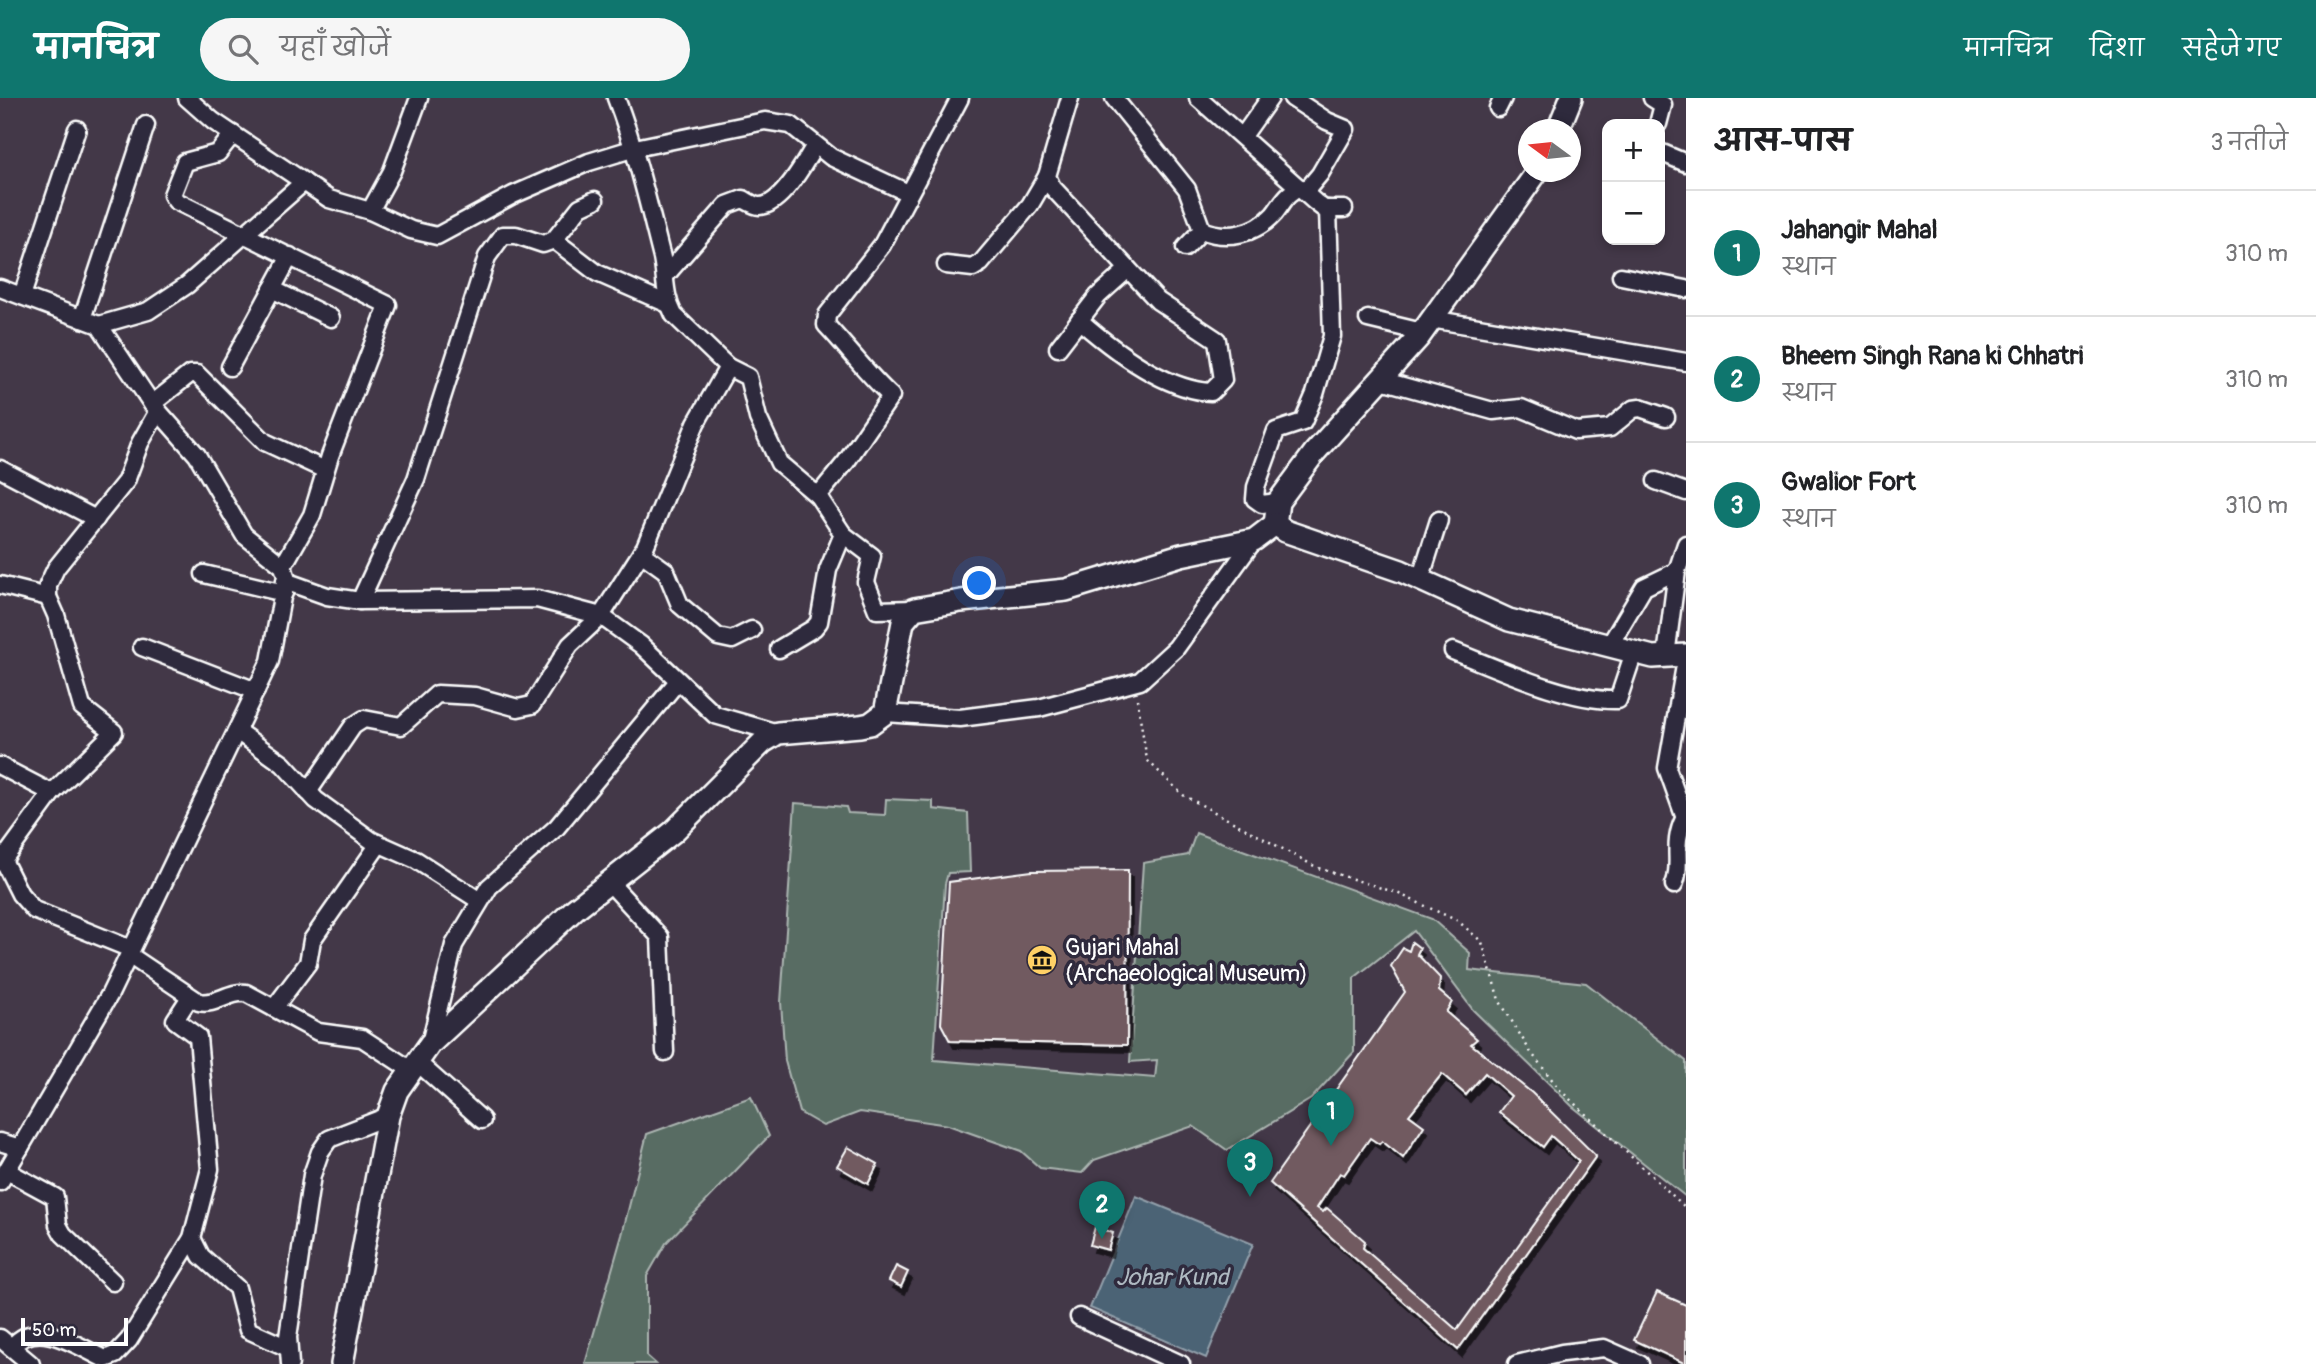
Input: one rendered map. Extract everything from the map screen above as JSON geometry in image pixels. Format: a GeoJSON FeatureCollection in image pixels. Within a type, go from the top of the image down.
{"type":"FeatureCollection","features":[{"type":"Feature","properties":{"kind":"main road"},"geometry":{"type":"LineString","coordinates":[[1562,119],[1571,98]]}},
{"type":"Feature","properties":{"kind":"main road"},"geometry":{"type":"LineString","coordinates":[[342,1364],[388,1116],[397,1091],[430,1044],[537,942],[673,832],[763,742],[778,733],[860,726],[885,713],[903,622],[914,609],[961,601],[1066,590],[1181,555],[1254,540],[1275,524],[1278,502],[1315,452],[1427,326],[1530,182]]}},
{"type":"Feature","properties":{"kind":"main road"},"geometry":{"type":"LineString","coordinates":[[1275,524],[1285,531],[1420,580],[1509,620],[1634,652],[1679,657]]}},
{"type":"Feature","properties":{"kind":"street"},"geometry":{"type":"LineString","coordinates":[[187,98],[233,134],[329,199],[370,211],[411,230],[437,236],[513,195],[589,162],[635,148],[765,121],[791,125],[831,157],[908,193]]}},
{"type":"Feature","properties":{"kind":"street"},"geometry":{"type":"LineString","coordinates":[[370,211],[392,171],[419,98]]}},
{"type":"Feature","properties":{"kind":"street"},"geometry":{"type":"LineString","coordinates":[[615,98],[635,148],[666,275],[668,304],[674,315],[728,367],[748,377],[758,418],[779,463],[818,496],[844,534],[872,556],[866,582],[877,610],[914,609]]}},
{"type":"Feature","properties":{"kind":"street"},"geometry":{"type":"LineString","coordinates":[[818,496],[846,462],[891,396],[863,371],[855,355],[826,325],[827,315],[882,245],[960,98]]}},
{"type":"Feature","properties":{"kind":"street"},"geometry":{"type":"LineString","coordinates":[[946,265],[973,268],[981,263],[1030,205],[1047,176],[1070,98]]}},
{"type":"Feature","properties":{"kind":"street"},"geometry":{"type":"LineString","coordinates":[[1114,98],[1186,189],[1202,230],[1217,236],[1232,237],[1264,222],[1292,190],[1303,190],[1320,174],[1346,129],[1327,121],[1293,98]]}},
{"type":"Feature","properties":{"kind":"street"},"geometry":{"type":"LineString","coordinates":[[1198,98],[1315,202],[1336,209],[1332,336],[1315,394],[1303,422],[1276,431],[1256,487],[1255,499],[1262,504],[1278,502]]}},
{"type":"Feature","properties":{"kind":"street"},"geometry":{"type":"LineString","coordinates":[[1243,136],[1270,98]]}},
{"type":"Feature","properties":{"kind":"street"},"geometry":{"type":"LineString","coordinates":[[1652,98],[1663,105],[1659,119]]}},
{"type":"Feature","properties":{"kind":"street"},"geometry":{"type":"LineString","coordinates":[[82,319],[146,125]]}},
{"type":"Feature","properties":{"kind":"street"},"geometry":{"type":"LineString","coordinates":[[22,296],[77,129]]}},
{"type":"Feature","properties":{"kind":"street"},"geometry":{"type":"LineString","coordinates":[[113,1282],[63,1234],[58,1225],[55,1198],[3,1176],[110,994],[271,661],[284,580],[312,515],[325,470],[388,305],[176,201],[172,195],[185,163],[218,153],[233,134]]}},
{"type":"Feature","properties":{"kind":"street"},"geometry":{"type":"LineString","coordinates":[[666,275],[727,205],[743,200],[758,206],[790,185],[815,145]]}},
{"type":"Feature","properties":{"kind":"street"},"geometry":{"type":"LineString","coordinates":[[1665,154],[1686,163]]}},
{"type":"Feature","properties":{"kind":"street"},"geometry":{"type":"LineString","coordinates":[[1047,176],[1080,220],[1158,301],[1217,340],[1223,380],[1211,392],[1176,384],[1124,357],[1079,320]]}},
{"type":"Feature","properties":{"kind":"street"},"geometry":{"type":"LineString","coordinates":[[99,326],[148,311],[187,285],[304,182]]}},
{"type":"Feature","properties":{"kind":"street"},"geometry":{"type":"LineString","coordinates":[[360,601],[416,479],[487,257],[503,235],[516,235],[543,244],[554,240],[580,207],[595,200]]}},
{"type":"Feature","properties":{"kind":"street"},"geometry":{"type":"LineString","coordinates":[[1185,248],[1202,230]]}},
{"type":"Feature","properties":{"kind":"street"},"geometry":{"type":"LineString","coordinates":[[554,240],[597,273],[668,304]]}},
{"type":"Feature","properties":{"kind":"street"},"geometry":{"type":"LineString","coordinates":[[230,367],[290,256]]}},
{"type":"Feature","properties":{"kind":"street"},"geometry":{"type":"LineString","coordinates":[[1058,348],[1098,296],[1128,270]]}},
{"type":"Feature","properties":{"kind":"street"},"geometry":{"type":"LineString","coordinates":[[1621,276],[1686,289]]}},
{"type":"Feature","properties":{"kind":"street"},"geometry":{"type":"LineString","coordinates":[[0,288],[99,326],[155,407],[197,455],[244,535],[284,580]]}},
{"type":"Feature","properties":{"kind":"street"},"geometry":{"type":"LineString","coordinates":[[272,289],[331,318]]}},
{"type":"Feature","properties":{"kind":"street"},"geometry":{"type":"LineString","coordinates":[[1368,320],[1686,362]]}},
{"type":"Feature","properties":{"kind":"street"},"geometry":{"type":"LineString","coordinates":[[308,792],[353,726],[364,719],[401,726],[437,694],[475,696],[519,708],[532,705],[570,645],[601,616],[641,553],[696,423],[728,367]]}},
{"type":"Feature","properties":{"kind":"street"},"geometry":{"type":"LineString","coordinates":[[325,470],[265,442],[197,374],[190,374],[155,407],[126,481],[56,568],[48,585],[48,597],[56,615],[82,707],[114,732],[52,793],[1,857],[7,886],[34,910],[130,952],[190,996],[206,1004],[238,992],[246,993],[318,1032],[362,1038],[414,1066],[482,1119]]}},
{"type":"Feature","properties":{"kind":"street"},"geometry":{"type":"LineString","coordinates":[[1381,380],[1493,411],[1521,408],[1576,431],[1610,428],[1633,409],[1640,408],[1666,417]]}},
{"type":"Feature","properties":{"kind":"street"},"geometry":{"type":"LineString","coordinates":[[0,469],[96,519]]}},
{"type":"Feature","properties":{"kind":"street"},"geometry":{"type":"LineString","coordinates":[[1656,481],[1686,492]]}},
{"type":"Feature","properties":{"kind":"street"},"geometry":{"type":"LineString","coordinates":[[1420,580],[1439,520]]}},
{"type":"Feature","properties":{"kind":"street"},"geometry":{"type":"LineString","coordinates":[[779,649],[814,628],[819,622],[828,570],[844,534]]}},
{"type":"Feature","properties":{"kind":"street"},"geometry":{"type":"LineString","coordinates":[[885,713],[960,718],[1039,708],[1140,681],[1176,648],[1254,540]]}},
{"type":"Feature","properties":{"kind":"street"},"geometry":{"type":"LineString","coordinates":[[1674,886],[1678,875],[1675,848],[1685,820],[1667,768],[1679,657],[1677,571],[1686,544]]}},
{"type":"Feature","properties":{"kind":"street"},"geometry":{"type":"LineString","coordinates":[[641,553],[662,564],[680,605],[718,637],[732,640],[752,630]]}},
{"type":"Feature","properties":{"kind":"street"},"geometry":{"type":"LineString","coordinates":[[1609,646],[1644,587],[1677,571]]}},
{"type":"Feature","properties":{"kind":"street"},"geometry":{"type":"LineString","coordinates":[[204,574],[284,580],[327,596],[360,601],[537,599],[601,616],[641,645],[715,715],[778,733]]}},
{"type":"Feature","properties":{"kind":"street"},"geometry":{"type":"LineString","coordinates":[[0,585],[48,597]]}},
{"type":"Feature","properties":{"kind":"street"},"geometry":{"type":"LineString","coordinates":[[142,647],[256,691]]}},
{"type":"Feature","properties":{"kind":"street"},"geometry":{"type":"LineString","coordinates":[[1453,651],[1535,682],[1606,700],[1619,700],[1634,652]]}},
{"type":"Feature","properties":{"kind":"street"},"geometry":{"type":"LineString","coordinates":[[430,1044],[454,945],[489,887],[557,827],[678,681]]}},
{"type":"Feature","properties":{"kind":"street"},"geometry":{"type":"LineString","coordinates":[[237,730],[283,764],[308,792],[379,844],[416,860],[481,901]]}},
{"type":"Feature","properties":{"kind":"street"},"geometry":{"type":"LineString","coordinates":[[0,766],[52,793]]}},
{"type":"Feature","properties":{"kind":"street"},"geometry":{"type":"LineString","coordinates":[[274,1008],[308,963],[312,940],[379,844]]}},
{"type":"Feature","properties":{"kind":"street"},"geometry":{"type":"LineString","coordinates":[[610,882],[660,937],[665,1052]]}},
{"type":"Feature","properties":{"kind":"street"},"geometry":{"type":"LineString","coordinates":[[31,1364],[6,1342],[41,1331],[105,1359],[116,1355],[129,1339],[192,1238],[210,1169],[198,1037],[175,1020],[190,996]]}},
{"type":"Feature","properties":{"kind":"street"},"geometry":{"type":"LineString","coordinates":[[192,1238],[201,1256],[237,1288],[248,1330],[289,1356],[312,1175],[320,1152],[329,1139],[388,1116]]}},
{"type":"Feature","properties":{"kind":"street"},"geometry":{"type":"LineString","coordinates":[[0,1142],[20,1148]]}},
{"type":"Feature","properties":{"kind":"street"},"geometry":{"type":"LineString","coordinates":[[1079,1317],[1181,1364]]}},
{"type":"Feature","properties":{"kind":"street"},"geometry":{"type":"LineString","coordinates":[[1517,1364],[1562,1353],[1604,1348],[1640,1364]]}},
{"type":"Feature","properties":{"kind":"path"},"geometry":{"type":"LineString","coordinates":[[1140,681],[1136,706],[1147,760],[1184,795],[1318,868],[1397,893],[1458,921],[1482,942],[1499,1000],[1530,1051],[1560,1090],[1686,1208]]}},
{"type":"Feature","properties":{"kind":"green space"},"geometry":{"type":"Polygon","coordinates":[[[886,799],[933,801],[933,809],[968,813],[970,872],[948,873],[945,884],[934,1060],[1155,1078],[1157,1060],[1130,1062],[1143,863],[1188,855],[1196,833],[1432,919],[1470,953],[1469,970],[1586,983],[1686,1061],[1686,1197],[1572,1106],[1473,1010],[1414,931],[1354,978],[1354,1052],[1311,1099],[1227,1150],[1193,1126],[1094,1160],[1082,1173],[1040,1168],[1021,1151],[948,1125],[860,1112],[823,1126],[799,1112],[785,1061],[781,1002],[795,803],[846,807],[848,813],[885,815],[886,799]]]}},
{"type":"Feature","properties":{"kind":"green space"},"geometry":{"type":"Polygon","coordinates":[[[751,1097],[769,1136],[666,1243],[647,1276],[647,1356],[656,1364],[585,1364],[622,1235],[647,1134],[751,1097]]]}},
{"type":"Feature","properties":{"kind":"water","name":"Johar Kund"},"geometry":{"type":"Polygon","coordinates":[[[1136,1196],[1253,1244],[1206,1358],[1090,1308],[1136,1196]]]}},
{"type":"Feature","properties":{"kind":"building"},"geometry":{"type":"Polygon","coordinates":[[[1128,870],[1127,1045],[950,1041],[941,1024],[949,882],[1032,871],[1128,870]]]}},
{"type":"Feature","properties":{"kind":"building"},"geometry":{"type":"Polygon","coordinates":[[[1412,942],[1420,948],[1417,954],[1440,978],[1439,991],[1452,1002],[1446,1012],[1477,1039],[1471,1044],[1532,1093],[1596,1156],[1458,1350],[1270,1183],[1405,992],[1391,966],[1403,948],[1409,951],[1412,942]],[[1485,1073],[1466,1095],[1442,1074],[1409,1115],[1424,1126],[1403,1158],[1382,1141],[1379,1144],[1370,1138],[1344,1175],[1340,1173],[1317,1208],[1323,1212],[1327,1208],[1365,1241],[1363,1248],[1457,1330],[1579,1161],[1551,1136],[1543,1147],[1499,1112],[1511,1096],[1485,1073]]]}},
{"type":"Feature","properties":{"kind":"building"},"geometry":{"type":"Polygon","coordinates":[[[848,1147],[878,1164],[868,1184],[837,1166],[848,1147]]]}},
{"type":"Feature","properties":{"kind":"building"},"geometry":{"type":"Polygon","coordinates":[[[1095,1227],[1113,1233],[1108,1250],[1090,1245],[1095,1227]]]}},
{"type":"Feature","properties":{"kind":"building"},"geometry":{"type":"Polygon","coordinates":[[[896,1266],[908,1272],[901,1287],[889,1281],[896,1266]]]}},
{"type":"Feature","properties":{"kind":"building"},"geometry":{"type":"Polygon","coordinates":[[[1657,1292],[1686,1305],[1686,1364],[1634,1340],[1657,1292]]]}},
{"type":"Feature","properties":{"kind":"place","name":"Gujari Mahal (Archaeological Museum)"},"geometry":{"type":"Point","coordinates":[1042,960]}},
{"type":"Feature","properties":{"kind":"place","name":"Jahangir Mahal"},"geometry":{"type":"Point","coordinates":[1331,1146]}},
{"type":"Feature","properties":{"kind":"place","name":"Gwalior Fort"},"geometry":{"type":"Point","coordinates":[1250,1197]}},
{"type":"Feature","properties":{"kind":"place","name":"Bheem Singh Rana ki Chhatri"},"geometry":{"type":"Point","coordinates":[1102,1239]}}]}
